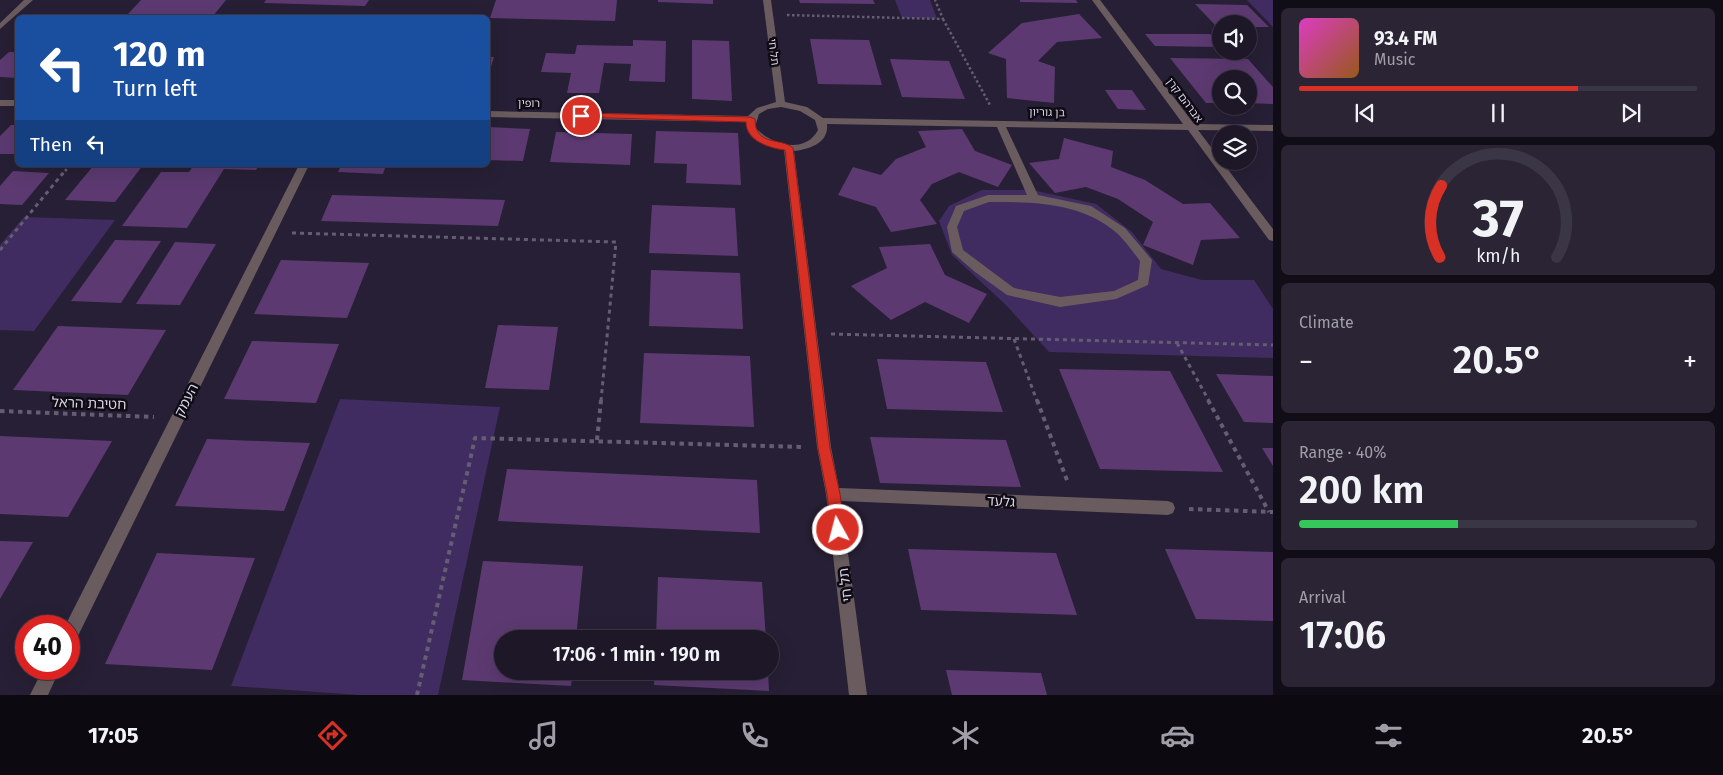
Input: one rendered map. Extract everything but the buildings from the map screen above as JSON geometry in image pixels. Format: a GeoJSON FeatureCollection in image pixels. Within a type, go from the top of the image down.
{"type":"FeatureCollection","features":[{"type":"Feature","properties":{"kind":"street"},"geometry":{"type":"LineString","coordinates":[[0,27],[29,0]]}},
{"type":"Feature","properties":{"kind":"street","name":"תל חי"},"geometry":{"type":"LineString","coordinates":[[767,0],[780,104]]}},
{"type":"Feature","properties":{"kind":"street","name":"אברהם קרן"},"geometry":{"type":"LineString","coordinates":[[1096,0],[1273,237]]}},
{"type":"Feature","properties":{"kind":"street"},"geometry":{"type":"LineString","coordinates":[[0,103],[15,103]]}},
{"type":"Feature","properties":{"kind":"street"},"geometry":{"type":"LineString","coordinates":[[780,104],[804,108],[814,114],[820,120],[823,130],[820,137],[807,145],[789,148],[774,146],[763,141],[750,127],[750,119],[759,109],[780,104]]}},
{"type":"Feature","properties":{"kind":"street","name":"רופין"},"geometry":{"type":"LineString","coordinates":[[490,114],[750,119]]}},
{"type":"Feature","properties":{"kind":"street","name":"בן גוריון"},"geometry":{"type":"LineString","coordinates":[[820,120],[1273,128]]}},
{"type":"Feature","properties":{"kind":"street"},"geometry":{"type":"LineString","coordinates":[[1000,124],[1034,198]]}},
{"type":"Feature","properties":{"kind":"street","name":"תל חי"},"geometry":{"type":"LineString","coordinates":[[789,148],[824,448],[833,494],[858,695]]}},
{"type":"Feature","properties":{"kind":"street","name":"העמק"},"geometry":{"type":"LineString","coordinates":[[80,615],[303,167]]}},
{"type":"Feature","properties":{"kind":"street"},"geometry":{"type":"LineString","coordinates":[[1034,198],[1087,209],[1121,231],[1146,260],[1144,282],[1116,296],[1060,302],[1011,292],[958,252],[952,226],[960,209],[988,199],[1034,198]]}},
{"type":"Feature","properties":{"kind":"street","name":"גלעד"},"geometry":{"type":"LineString","coordinates":[[833,494],[1168,508]]}},
{"type":"Feature","properties":{"kind":"street"},"geometry":{"type":"LineString","coordinates":[[39,695],[46,680]]}},
{"type":"Feature","properties":{"kind":"path"},"geometry":{"type":"LineString","coordinates":[[935,0],[943,19],[1000,124]]}},
{"type":"Feature","properties":{"kind":"path"},"geometry":{"type":"LineString","coordinates":[[769,15],[943,19]]}},
{"type":"Feature","properties":{"kind":"path"},"geometry":{"type":"LineString","coordinates":[[0,250],[68,167]]}},
{"type":"Feature","properties":{"kind":"path"},"geometry":{"type":"LineString","coordinates":[[270,232],[616,242],[598,440]]}},
{"type":"Feature","properties":{"kind":"path"},"geometry":{"type":"LineString","coordinates":[[811,333],[1273,345]]}},
{"type":"Feature","properties":{"kind":"path"},"geometry":{"type":"LineString","coordinates":[[1014,338],[1076,504]]}},
{"type":"Feature","properties":{"kind":"path"},"geometry":{"type":"LineString","coordinates":[[1176,342],[1271,512]]}},
{"type":"Feature","properties":{"kind":"path","name":"חטיבת הראל"},"geometry":{"type":"LineString","coordinates":[[0,411],[178,418]]}},
{"type":"Feature","properties":{"kind":"path"},"geometry":{"type":"LineString","coordinates":[[417,695],[475,438],[598,440],[824,448]]}},
{"type":"Feature","properties":{"kind":"path"},"geometry":{"type":"LineString","coordinates":[[1168,508],[1271,512]]}},
{"type":"Feature","properties":{"kind":"shaded area"},"geometry":{"type":"Polygon","coordinates":[[[895,0],[930,0],[937,19],[902,18],[895,0]]]}},
{"type":"Feature","properties":{"kind":"shaded area"},"geometry":{"type":"Polygon","coordinates":[[[1247,0],[1273,0],[1273,27],[1247,0]]]}},
{"type":"Feature","properties":{"kind":"shaded area"},"geometry":{"type":"Polygon","coordinates":[[[982,190],[1032,190],[1096,204],[1132,232],[1161,269],[1202,280],[1254,280],[1273,309],[1273,358],[1049,352],[1005,304],[952,255],[939,221],[949,206],[982,190]]]}},
{"type":"Feature","properties":{"kind":"shaded area"},"geometry":{"type":"Polygon","coordinates":[[[24,217],[115,220],[34,331],[0,330],[0,245],[24,217]]]}},
{"type":"Feature","properties":{"kind":"shaded area"},"geometry":{"type":"Polygon","coordinates":[[[340,399],[500,407],[438,695],[359,695],[231,686],[340,399]]]}},
{"type":"Feature","properties":{"kind":"route"},"geometry":{"type":"LineString","coordinates":[[581,116],[750,119],[750,127],[763,141],[774,146],[789,148],[824,448],[838,530]]}}]}
